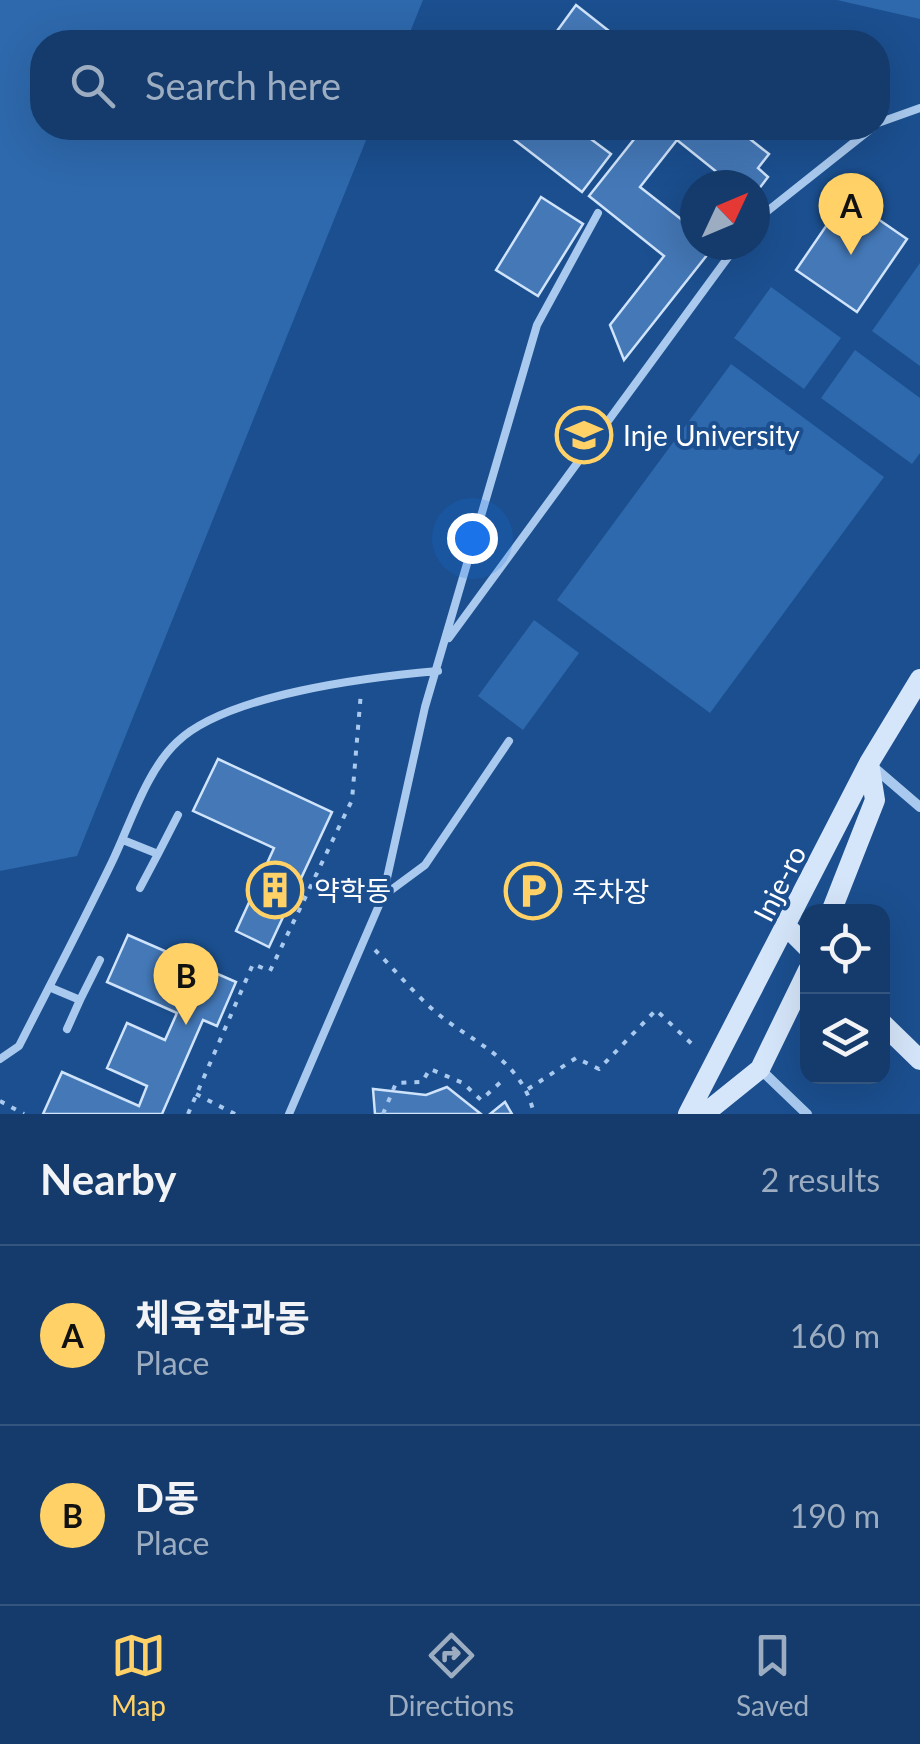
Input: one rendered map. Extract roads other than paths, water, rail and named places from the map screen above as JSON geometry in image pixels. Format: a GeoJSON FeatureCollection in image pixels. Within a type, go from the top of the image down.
{"type":"FeatureCollection","features":[{"type":"Feature","properties":{"kind":"main road","name":"Inje-ro"},"geometry":{"type":"LineString","coordinates":[[688,1114],[788,928],[870,763],[920,679]]}},
{"type":"Feature","properties":{"kind":"main road"},"geometry":{"type":"LineString","coordinates":[[835,904],[875,800],[870,763]]}},
{"type":"Feature","properties":{"kind":"main road"},"geometry":{"type":"LineString","coordinates":[[788,928],[800,940]]}},
{"type":"Feature","properties":{"kind":"main road"},"geometry":{"type":"LineString","coordinates":[[704,1114],[760,1070],[800,987]]}},
{"type":"Feature","properties":{"kind":"main road"},"geometry":{"type":"LineString","coordinates":[[890,1031],[920,1060]]}},
{"type":"Feature","properties":{"kind":"street"},"geometry":{"type":"LineString","coordinates":[[870,763],[920,806]]}},
{"type":"Feature","properties":{"kind":"street"},"geometry":{"type":"LineString","coordinates":[[760,1070],[807,1114]]}},
{"type":"Feature","properties":{"kind":"lane"},"geometry":{"type":"LineString","coordinates":[[890,119],[920,108]]}},
{"type":"Feature","properties":{"kind":"lane"},"geometry":{"type":"LineString","coordinates":[[770,208],[856,140]]}},
{"type":"Feature","properties":{"kind":"lane"},"geometry":{"type":"LineString","coordinates":[[289,1114],[383,896],[438,671],[537,325],[598,214]]}},
{"type":"Feature","properties":{"kind":"lane"},"geometry":{"type":"LineString","coordinates":[[446,642],[727,260]]}},
{"type":"Feature","properties":{"kind":"lane"},"geometry":{"type":"LineString","coordinates":[[0,1059],[19,1046],[122,840],[175,744],[209,719],[363,678],[438,671]]}},
{"type":"Feature","properties":{"kind":"lane"},"geometry":{"type":"LineString","coordinates":[[383,896],[426,865],[508,741]]}},
{"type":"Feature","properties":{"kind":"lane"},"geometry":{"type":"LineString","coordinates":[[140,888],[178,814]]}},
{"type":"Feature","properties":{"kind":"lane"},"geometry":{"type":"LineString","coordinates":[[122,840],[158,854]]}},
{"type":"Feature","properties":{"kind":"lane"},"geometry":{"type":"LineString","coordinates":[[67,1029],[100,960]]}},
{"type":"Feature","properties":{"kind":"lane"},"geometry":{"type":"LineString","coordinates":[[50,987],[80,1000]]}},
{"type":"Feature","properties":{"kind":"place","name":"체육학과동"},"geometry":{"type":"Point","coordinates":[851,255]}},
{"type":"Feature","properties":{"kind":"place","name":"Inje University"},"geometry":{"type":"Point","coordinates":[584,435]}},
{"type":"Feature","properties":{"kind":"place","name":"약학동"},"geometry":{"type":"Point","coordinates":[275,890]}},
{"type":"Feature","properties":{"kind":"place","name":"주차장"},"geometry":{"type":"Point","coordinates":[533,891]}},
{"type":"Feature","properties":{"kind":"place","name":"D동"},"geometry":{"type":"Point","coordinates":[186,1025]}}]}
